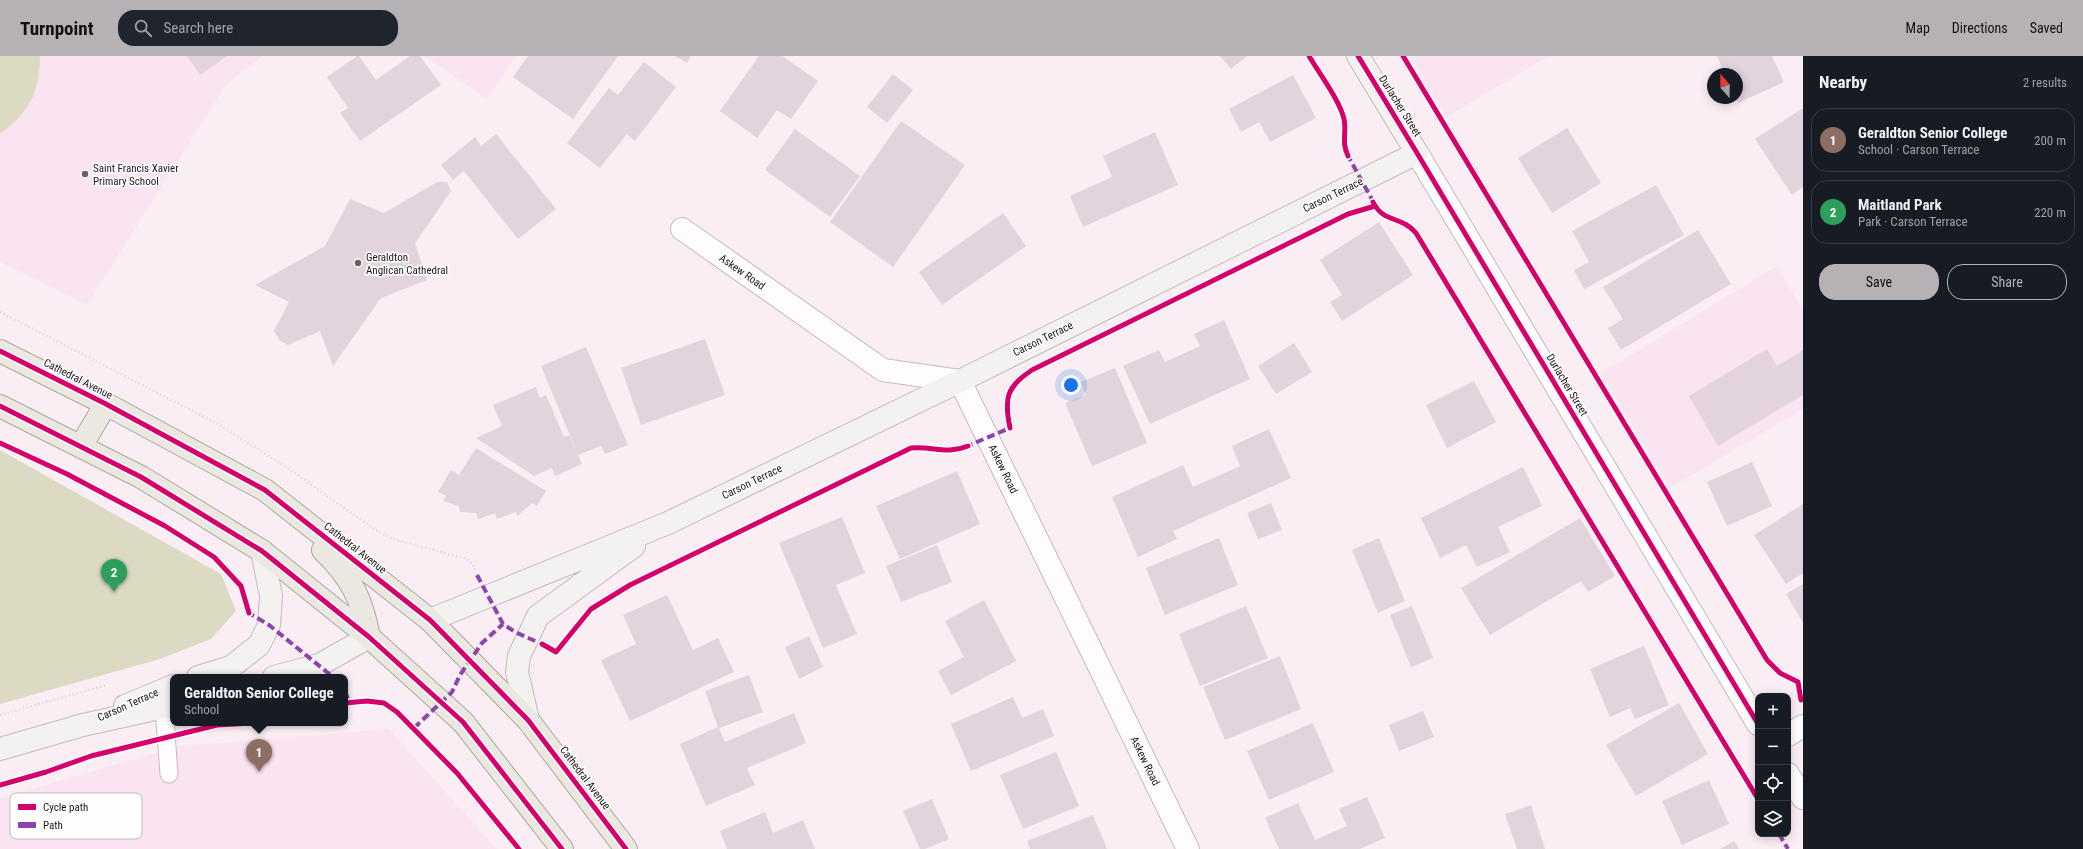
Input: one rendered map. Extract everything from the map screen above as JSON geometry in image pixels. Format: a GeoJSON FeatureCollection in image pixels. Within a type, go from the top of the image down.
{"type":"FeatureCollection","features":[{"type":"Feature","properties":{"kind":"main road","name":"Durlacher Street"},"geometry":{"type":"LineString","coordinates":[[1358,56],[1418,153]]}},
{"type":"Feature","properties":{"kind":"main road","name":"Carson Terrace"},"geometry":{"type":"LineString","coordinates":[[430,620],[668,523],[960,381],[1418,153]]}},
{"type":"Feature","properties":{"kind":"main road","name":"Cathedral Avenue"},"geometry":{"type":"LineString","coordinates":[[0,351],[106,404],[265,490],[430,620],[528,720],[626,849]]}},
{"type":"Feature","properties":{"kind":"main road"},"geometry":{"type":"LineString","coordinates":[[81,446],[106,404]]}},
{"type":"Feature","properties":{"kind":"main road"},"geometry":{"type":"LineString","coordinates":[[0,406],[141,477],[262,551],[369,638],[463,722],[562,849]]}},
{"type":"Feature","properties":{"kind":"main road"},"geometry":{"type":"LineString","coordinates":[[265,490],[342,569],[365,616],[369,638]]}},
{"type":"Feature","properties":{"kind":"main road","name":"Carson Terrace"},"geometry":{"type":"LineString","coordinates":[[528,720],[518,672],[518,664],[519,656],[538,616],[593,575],[668,523]]}},
{"type":"Feature","properties":{"kind":"main road"},"geometry":{"type":"LineString","coordinates":[[209,674],[231,668],[259,645],[266,632],[269,625],[271,596],[262,551]]}},
{"type":"Feature","properties":{"kind":"main road"},"geometry":{"type":"LineString","coordinates":[[285,674],[319,665],[369,638]]}},
{"type":"Feature","properties":{"kind":"main road","name":"Carson Terrace"},"geometry":{"type":"LineString","coordinates":[[84,725],[170,687]]}},
{"type":"Feature","properties":{"kind":"main road","name":"Carson Terrace"},"geometry":{"type":"LineString","coordinates":[[0,749],[84,725],[169,706]]}},
{"type":"Feature","properties":{"kind":"street","name":"Durlacher Street"},"geometry":{"type":"LineString","coordinates":[[1418,153],[1755,719]]}},
{"type":"Feature","properties":{"kind":"street","name":"Askew Road"},"geometry":{"type":"LineString","coordinates":[[682,229],[883,370],[960,381],[1188,849]]}},
{"type":"Feature","properties":{"kind":"street"},"geometry":{"type":"LineString","coordinates":[[1791,733],[1803,726]]}},
{"type":"Feature","properties":{"kind":"street"},"geometry":{"type":"LineString","coordinates":[[1791,779],[1803,798]]}},
{"type":"Feature","properties":{"kind":"lane"},"geometry":{"type":"LineString","coordinates":[[169,706],[169,774]]}},
{"type":"Feature","properties":{"kind":"path"},"geometry":{"type":"LineString","coordinates":[[0,312],[218,424],[283,465],[377,531],[396,540],[467,559],[473,565],[476,575]]}},
{"type":"Feature","properties":{"kind":"shaded area","name":"Saint Francis Xavier Primary School"},"geometry":{"type":"Polygon","coordinates":[[[0,56],[263,56],[226,85],[87,305],[0,262],[0,56]]]}},
{"type":"Feature","properties":{"kind":"shaded area"},"geometry":{"type":"Polygon","coordinates":[[[0,56],[40,56],[38,80],[31,101],[18,118],[0,134],[0,56]]]}},
{"type":"Feature","properties":{"kind":"shaded area"},"geometry":{"type":"Polygon","coordinates":[[[425,56],[516,56],[487,99],[425,56]]]}},
{"type":"Feature","properties":{"kind":"shaded area"},"geometry":{"type":"Polygon","coordinates":[[[1410,56],[1549,56],[1447,117],[1410,56]]]}},
{"type":"Feature","properties":{"kind":"shaded area"},"geometry":{"type":"Polygon","coordinates":[[[1777,266],[1803,310],[1803,409],[1670,488],[1601,373],[1777,266]]]}},
{"type":"Feature","properties":{"kind":"shaded area"},"geometry":{"type":"Polygon","coordinates":[[[0,450],[221,574],[236,611],[211,639],[160,659],[0,704],[0,450]]]}},
{"type":"Feature","properties":{"kind":"shaded area"},"geometry":{"type":"Polygon","coordinates":[[[389,729],[497,849],[0,849],[0,798],[10,795],[10,839],[142,839],[142,793],[17,793],[180,746],[389,729]]]}},
{"type":"Feature","properties":{"kind":"building"},"geometry":{"type":"Polygon","coordinates":[[[187,56],[227,56],[200,75],[187,56]]]}},
{"type":"Feature","properties":{"kind":"building"},"geometry":{"type":"Polygon","coordinates":[[[359,56],[376,80],[410,56],[420,56],[441,85],[360,141],[340,113],[348,108],[327,77],[359,56]]]}},
{"type":"Feature","properties":{"kind":"building"},"geometry":{"type":"Polygon","coordinates":[[[528,56],[618,56],[573,119],[513,77],[528,56]]]}},
{"type":"Feature","properties":{"kind":"building"},"geometry":{"type":"Polygon","coordinates":[[[675,56],[691,56],[687,63],[675,56]]]}},
{"type":"Feature","properties":{"kind":"building"},"geometry":{"type":"Polygon","coordinates":[[[759,56],[782,56],[818,81],[791,119],[777,110],[757,138],[720,111],[759,56]]]}},
{"type":"Feature","properties":{"kind":"building"},"geometry":{"type":"Polygon","coordinates":[[[1220,56],[1247,56],[1231,69],[1220,56]]]}},
{"type":"Feature","properties":{"kind":"building"},"geometry":{"type":"Polygon","coordinates":[[[1717,56],[1772,56],[1784,82],[1743,101],[1743,68],[1722,68],[1717,56]]]}},
{"type":"Feature","properties":{"kind":"building"},"geometry":{"type":"Polygon","coordinates":[[[644,62],[676,87],[635,141],[627,134],[600,168],[567,143],[609,88],[618,95],[644,62]]]}},
{"type":"Feature","properties":{"kind":"building"},"geometry":{"type":"Polygon","coordinates":[[[893,74],[913,90],[887,123],[867,107],[893,74]]]}},
{"type":"Feature","properties":{"kind":"building"},"geometry":{"type":"Polygon","coordinates":[[[1293,75],[1316,118],[1270,142],[1259,122],[1241,132],[1229,109],[1293,75]]]}},
{"type":"Feature","properties":{"kind":"building"},"geometry":{"type":"Polygon","coordinates":[[[1803,108],[1803,187],[1792,195],[1755,139],[1803,108]]]}},
{"type":"Feature","properties":{"kind":"building"},"geometry":{"type":"Polygon","coordinates":[[[901,121],[965,165],[893,267],[830,222],[901,121]]]}},
{"type":"Feature","properties":{"kind":"building"},"geometry":{"type":"Polygon","coordinates":[[[1567,128],[1601,183],[1552,213],[1518,158],[1567,128]]]}},
{"type":"Feature","properties":{"kind":"building"},"geometry":{"type":"Polygon","coordinates":[[[795,129],[860,176],[830,217],[765,170],[795,129]]]}},
{"type":"Feature","properties":{"kind":"building"},"geometry":{"type":"Polygon","coordinates":[[[1155,132],[1178,185],[1083,227],[1070,196],[1112,177],[1103,156],[1155,132]]]}},
{"type":"Feature","properties":{"kind":"building"},"geometry":{"type":"Polygon","coordinates":[[[496,134],[556,209],[518,239],[464,171],[453,180],[441,165],[475,137],[481,146],[496,134]]]}},
{"type":"Feature","properties":{"kind":"building","name":"Geraldton Anglican Cathedral"},"geometry":{"type":"Polygon","coordinates":[[[437,182],[447,182],[451,191],[415,243],[427,280],[381,298],[333,366],[320,331],[288,345],[280,341],[274,331],[289,302],[255,285],[325,246],[350,199],[384,213],[437,182]]]}},
{"type":"Feature","properties":{"kind":"building"},"geometry":{"type":"Polygon","coordinates":[[[1656,185],[1684,235],[1584,289],[1574,270],[1589,262],[1572,231],[1656,185]]]}},
{"type":"Feature","properties":{"kind":"building"},"geometry":{"type":"Polygon","coordinates":[[[1003,213],[1026,246],[942,305],[919,272],[1003,213]]]}},
{"type":"Feature","properties":{"kind":"building"},"geometry":{"type":"Polygon","coordinates":[[[1379,222],[1413,275],[1342,321],[1330,302],[1342,295],[1320,260],[1379,222]]]}},
{"type":"Feature","properties":{"kind":"building"},"geometry":{"type":"Polygon","coordinates":[[[1698,230],[1731,284],[1621,350],[1608,328],[1623,319],[1603,287],[1698,230]]]}},
{"type":"Feature","properties":{"kind":"building"},"geometry":{"type":"Polygon","coordinates":[[[1224,320],[1250,379],[1150,424],[1123,366],[1159,350],[1165,362],[1200,346],[1194,334],[1224,320]]]}},
{"type":"Feature","properties":{"kind":"building"},"geometry":{"type":"Polygon","coordinates":[[[705,339],[725,395],[641,425],[621,368],[705,339]]]}},
{"type":"Feature","properties":{"kind":"building"},"geometry":{"type":"Polygon","coordinates":[[[1294,343],[1312,372],[1276,394],[1258,366],[1294,343]]]}},
{"type":"Feature","properties":{"kind":"building"},"geometry":{"type":"Polygon","coordinates":[[[586,347],[628,445],[605,454],[601,446],[578,455],[541,366],[586,347]]]}},
{"type":"Feature","properties":{"kind":"building"},"geometry":{"type":"Polygon","coordinates":[[[1767,349],[1777,366],[1803,350],[1803,395],[1718,446],[1689,396],[1767,349]]]}},
{"type":"Feature","properties":{"kind":"building"},"geometry":{"type":"Polygon","coordinates":[[[1115,368],[1147,443],[1092,466],[1065,403],[1086,395],[1081,382],[1115,368]]]}},
{"type":"Feature","properties":{"kind":"building"},"geometry":{"type":"Polygon","coordinates":[[[1474,381],[1496,422],[1447,448],[1426,405],[1474,381]]]}},
{"type":"Feature","properties":{"kind":"building"},"geometry":{"type":"Polygon","coordinates":[[[536,387],[540,398],[546,395],[564,437],[569,435],[582,464],[555,476],[552,468],[534,476],[476,438],[502,426],[493,405],[536,387]]]}},
{"type":"Feature","properties":{"kind":"building"},"geometry":{"type":"Polygon","coordinates":[[[1269,429],[1291,478],[1173,531],[1177,539],[1138,557],[1112,497],[1183,465],[1193,487],[1240,466],[1232,446],[1269,429]]]}},
{"type":"Feature","properties":{"kind":"building"},"geometry":{"type":"Polygon","coordinates":[[[476,448],[546,491],[537,506],[532,503],[517,516],[516,512],[497,519],[495,513],[478,519],[476,513],[460,512],[459,506],[443,501],[446,496],[438,492],[451,470],[459,475],[476,448]]]}},
{"type":"Feature","properties":{"kind":"building"},"geometry":{"type":"Polygon","coordinates":[[[1752,462],[1772,506],[1727,526],[1707,482],[1752,462]]]}},
{"type":"Feature","properties":{"kind":"building"},"geometry":{"type":"Polygon","coordinates":[[[1523,467],[1542,506],[1498,527],[1510,552],[1477,567],[1466,545],[1440,558],[1421,518],[1523,467]]]}},
{"type":"Feature","properties":{"kind":"building"},"geometry":{"type":"Polygon","coordinates":[[[957,471],[980,524],[900,559],[876,506],[957,471]]]}},
{"type":"Feature","properties":{"kind":"building"},"geometry":{"type":"Polygon","coordinates":[[[1271,503],[1282,530],[1258,539],[1247,513],[1271,503]]]}},
{"type":"Feature","properties":{"kind":"building"},"geometry":{"type":"Polygon","coordinates":[[[1803,504],[1803,573],[1786,584],[1754,535],[1803,504]]]}},
{"type":"Feature","properties":{"kind":"building"},"geometry":{"type":"Polygon","coordinates":[[[842,517],[865,573],[836,585],[857,634],[823,648],[779,543],[842,517]]]}},
{"type":"Feature","properties":{"kind":"building"},"geometry":{"type":"Polygon","coordinates":[[[1580,518],[1615,576],[1588,592],[1581,581],[1490,635],[1461,588],[1580,518]]]}},
{"type":"Feature","properties":{"kind":"building"},"geometry":{"type":"Polygon","coordinates":[[[1219,538],[1238,585],[1165,615],[1146,568],[1219,538]]]}},
{"type":"Feature","properties":{"kind":"building"},"geometry":{"type":"Polygon","coordinates":[[[1379,538],[1405,601],[1378,613],[1352,550],[1379,538]]]}},
{"type":"Feature","properties":{"kind":"building"},"geometry":{"type":"Polygon","coordinates":[[[937,545],[952,582],[901,602],[886,566],[937,545]]]}},
{"type":"Feature","properties":{"kind":"building"},"geometry":{"type":"Polygon","coordinates":[[[1803,584],[1803,623],[1786,594],[1803,584]]]}},
{"type":"Feature","properties":{"kind":"building"},"geometry":{"type":"Polygon","coordinates":[[[667,595],[693,650],[718,638],[734,672],[630,721],[601,660],[636,644],[623,615],[667,595]]]}},
{"type":"Feature","properties":{"kind":"building"},"geometry":{"type":"Polygon","coordinates":[[[984,600],[1016,661],[951,695],[938,671],[964,657],[945,621],[984,600]]]}},
{"type":"Feature","properties":{"kind":"building"},"geometry":{"type":"Polygon","coordinates":[[[1246,606],[1268,658],[1200,686],[1179,634],[1246,606]]]}},
{"type":"Feature","properties":{"kind":"building"},"geometry":{"type":"Polygon","coordinates":[[[1412,606],[1433,658],[1411,667],[1390,615],[1412,606]]]}},
{"type":"Feature","properties":{"kind":"building"},"geometry":{"type":"Polygon","coordinates":[[[809,636],[823,667],[799,679],[785,647],[809,636]]]}},
{"type":"Feature","properties":{"kind":"building"},"geometry":{"type":"Polygon","coordinates":[[[1644,646],[1669,705],[1635,719],[1630,708],[1610,717],[1590,669],[1644,646]]]}},
{"type":"Feature","properties":{"kind":"building"},"geometry":{"type":"Polygon","coordinates":[[[1280,656],[1301,709],[1225,740],[1203,687],[1280,656]]]}},
{"type":"Feature","properties":{"kind":"building"},"geometry":{"type":"Polygon","coordinates":[[[749,675],[763,712],[719,728],[725,742],[794,713],[806,743],[747,768],[755,785],[706,806],[680,744],[718,727],[705,691],[749,675]]]}},
{"type":"Feature","properties":{"kind":"building"},"geometry":{"type":"Polygon","coordinates":[[[1013,697],[1022,718],[1043,709],[1054,736],[971,771],[951,724],[1013,697]]]}},
{"type":"Feature","properties":{"kind":"building"},"geometry":{"type":"Polygon","coordinates":[[[1679,703],[1708,754],[1636,796],[1606,745],[1679,703]]]}},
{"type":"Feature","properties":{"kind":"building"},"geometry":{"type":"Polygon","coordinates":[[[1423,711],[1434,737],[1399,751],[1389,725],[1423,711]]]}},
{"type":"Feature","properties":{"kind":"building"},"geometry":{"type":"Polygon","coordinates":[[[1313,723],[1334,772],[1269,800],[1247,751],[1313,723]]]}},
{"type":"Feature","properties":{"kind":"building"},"geometry":{"type":"Polygon","coordinates":[[[1056,752],[1079,806],[1023,829],[1000,775],[1056,752]]]}},
{"type":"Feature","properties":{"kind":"building"},"geometry":{"type":"Polygon","coordinates":[[[1709,780],[1729,824],[1682,845],[1662,801],[1709,780]]]}},
{"type":"Feature","properties":{"kind":"building"},"geometry":{"type":"Polygon","coordinates":[[[1367,797],[1385,838],[1360,849],[1279,849],[1265,818],[1298,803],[1315,840],[1347,826],[1339,809],[1367,797]]]}},
{"type":"Feature","properties":{"kind":"building"},"geometry":{"type":"Polygon","coordinates":[[[932,799],[949,839],[925,849],[920,849],[903,811],[932,799]]]}},
{"type":"Feature","properties":{"kind":"building"},"geometry":{"type":"Polygon","coordinates":[[[1531,805],[1545,849],[1517,849],[1505,814],[1531,805]]]}},
{"type":"Feature","properties":{"kind":"building"},"geometry":{"type":"Polygon","coordinates":[[[765,812],[773,833],[803,820],[815,849],[727,849],[720,831],[765,812]]]}},
{"type":"Feature","properties":{"kind":"building"},"geometry":{"type":"Polygon","coordinates":[[[1093,815],[1107,849],[1030,849],[1027,841],[1093,815]]]}},
{"type":"Feature","properties":{"kind":"building"},"geometry":{"type":"Polygon","coordinates":[[[1734,841],[1739,849],[1720,849],[1734,841]]]}},
{"type":"Feature","properties":{"kind":"marked path"},"geometry":{"type":"LineString","coordinates":[[1347,154],[1375,205]]}},
{"type":"Feature","properties":{"kind":"marked path"},"geometry":{"type":"LineString","coordinates":[[965,447],[1010,428],[1009,425]]}},
{"type":"Feature","properties":{"kind":"marked path"},"geometry":{"type":"LineString","coordinates":[[477,575],[503,624],[515,632],[544,645]]}},
{"type":"Feature","properties":{"kind":"marked path"},"geometry":{"type":"LineString","coordinates":[[248,611],[269,625],[329,674]]}},
{"type":"Feature","properties":{"kind":"marked path"},"geometry":{"type":"LineString","coordinates":[[414,728],[452,692],[460,675],[482,643],[503,624]]}},
{"type":"Feature","properties":{"kind":"marked path"},"geometry":{"type":"LineString","coordinates":[[1781,837],[1788,849]]}},
{"type":"Feature","properties":{"kind":"cycle path"},"geometry":{"type":"LineString","coordinates":[[1309,56],[1334,96],[1342,112],[1345,124],[1344,141],[1348,156]]}},
{"type":"Feature","properties":{"kind":"cycle path"},"geometry":{"type":"LineString","coordinates":[[1358,56],[1755,719]]}},
{"type":"Feature","properties":{"kind":"cycle path"},"geometry":{"type":"LineString","coordinates":[[1403,56],[1767,660],[1780,673],[1798,682],[1801,700]]}},
{"type":"Feature","properties":{"kind":"cycle path"},"geometry":{"type":"LineString","coordinates":[[1373,202],[1382,214],[1410,227],[1416,233],[1755,794]]}},
{"type":"Feature","properties":{"kind":"cycle path"},"geometry":{"type":"LineString","coordinates":[[1010,428],[1007,409],[1009,394],[1017,382],[1032,370],[1348,214],[1375,206]]}},
{"type":"Feature","properties":{"kind":"cycle path"},"geometry":{"type":"LineString","coordinates":[[0,351],[106,404],[265,490],[430,620],[528,720],[626,849]]}},
{"type":"Feature","properties":{"kind":"cycle path"},"geometry":{"type":"LineString","coordinates":[[0,406],[141,477],[262,551],[369,637],[463,722],[562,849]]}},
{"type":"Feature","properties":{"kind":"cycle path"},"geometry":{"type":"LineString","coordinates":[[0,443],[67,474],[165,526],[214,557],[241,586],[249,613]]}},
{"type":"Feature","properties":{"kind":"cycle path"},"geometry":{"type":"LineString","coordinates":[[542,644],[556,652],[591,609],[630,585],[911,448],[953,450],[968,446]]}},
{"type":"Feature","properties":{"kind":"cycle path"},"geometry":{"type":"LineString","coordinates":[[348,703],[367,701],[384,703],[397,712],[457,773],[519,849]]}},
{"type":"Feature","properties":{"kind":"cycle path"},"geometry":{"type":"LineString","coordinates":[[0,785],[46,772],[91,756],[213,726]]}},
{"type":"Feature","properties":{"kind":"place","name":"Saint Francis Xavier Primary School"},"geometry":{"type":"Point","coordinates":[85,174]}},
{"type":"Feature","properties":{"kind":"place","name":"Geraldton Anglican Cathedral"},"geometry":{"type":"Point","coordinates":[358,263]}},
{"type":"Feature","properties":{"kind":"place","name":"Maitland Park"},"geometry":{"type":"Point","coordinates":[114,592]}},
{"type":"Feature","properties":{"kind":"place","name":"Geraldton Senior College"},"geometry":{"type":"Point","coordinates":[259,772]}}]}
